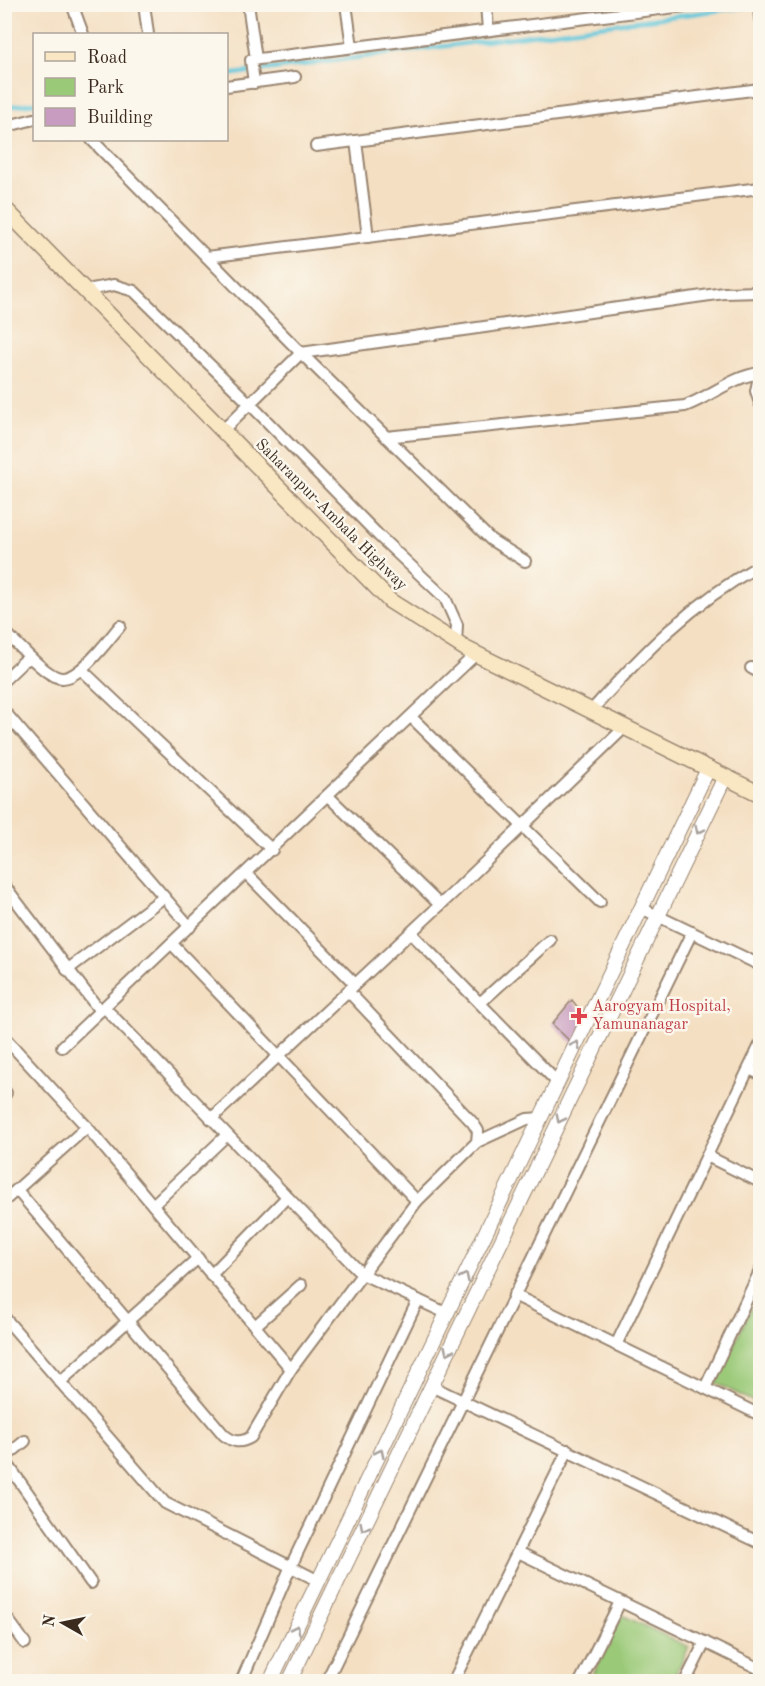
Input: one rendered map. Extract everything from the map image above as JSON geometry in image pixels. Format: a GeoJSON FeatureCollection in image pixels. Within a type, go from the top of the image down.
{"type":"FeatureCollection","features":[{"type":"Feature","properties":{"kind":"main road","name":"Saharanpur-Ambala Highway"},"geometry":{"type":"LineString","coordinates":[[4,208],[87,290],[390,602],[476,654],[760,794]]}},
{"type":"Feature","properties":{"kind":"street"},"geometry":{"type":"LineString","coordinates":[[72,4],[83,33]]}},
{"type":"Feature","properties":{"kind":"street"},"geometry":{"type":"LineString","coordinates":[[144,4],[147,33]]}},
{"type":"Feature","properties":{"kind":"street"},"geometry":{"type":"LineString","coordinates":[[248,4],[254,72]]}},
{"type":"Feature","properties":{"kind":"street"},"geometry":{"type":"LineString","coordinates":[[346,4],[352,47]]}},
{"type":"Feature","properties":{"kind":"street"},"geometry":{"type":"LineString","coordinates":[[486,4],[488,30]]}},
{"type":"Feature","properties":{"kind":"street"},"geometry":{"type":"LineString","coordinates":[[228,86],[254,72],[352,47],[700,4]]}},
{"type":"Feature","properties":{"kind":"street"},"geometry":{"type":"LineString","coordinates":[[759,4],[760,19]]}},
{"type":"Feature","properties":{"kind":"street"},"geometry":{"type":"LineString","coordinates":[[254,72],[295,77]]}},
{"type":"Feature","properties":{"kind":"street"},"geometry":{"type":"LineString","coordinates":[[316,146],[760,89]]}},
{"type":"Feature","properties":{"kind":"street"},"geometry":{"type":"LineString","coordinates":[[4,127],[33,119]]}},
{"type":"Feature","properties":{"kind":"street"},"geometry":{"type":"LineString","coordinates":[[93,141],[301,353],[491,540],[525,561]]}},
{"type":"Feature","properties":{"kind":"street"},"geometry":{"type":"LineString","coordinates":[[356,141],[368,237]]}},
{"type":"Feature","properties":{"kind":"street"},"geometry":{"type":"LineString","coordinates":[[207,257],[760,188]]}},
{"type":"Feature","properties":{"kind":"street"},"geometry":{"type":"LineString","coordinates":[[87,290],[114,285],[134,291],[250,404],[380,537],[446,598],[457,626],[456,643]]}},
{"type":"Feature","properties":{"kind":"street"},"geometry":{"type":"LineString","coordinates":[[222,431],[301,353],[724,293],[760,292]]}},
{"type":"Feature","properties":{"kind":"street"},"geometry":{"type":"LineString","coordinates":[[386,437],[685,406],[700,401],[733,379],[760,373],[756,391],[760,403]]}},
{"type":"Feature","properties":{"kind":"street"},"geometry":{"type":"LineString","coordinates":[[591,711],[653,643],[693,608],[720,588],[760,565]]}},
{"type":"Feature","properties":{"kind":"street"},"geometry":{"type":"LineString","coordinates":[[4,631],[31,658],[62,679],[82,670],[120,626]]}},
{"type":"Feature","properties":{"kind":"street"},"geometry":{"type":"LineString","coordinates":[[62,1047],[476,654]]}},
{"type":"Feature","properties":{"kind":"street"},"geometry":{"type":"LineString","coordinates":[[4,680],[31,658]]}},
{"type":"Feature","properties":{"kind":"street"},"geometry":{"type":"LineString","coordinates":[[82,670],[272,850]]}},
{"type":"Feature","properties":{"kind":"street"},"geometry":{"type":"LineString","coordinates":[[4,711],[190,927]]}},
{"type":"Feature","properties":{"kind":"street"},"geometry":{"type":"LineString","coordinates":[[411,717],[600,902]]}},
{"type":"Feature","properties":{"kind":"street"},"geometry":{"type":"LineString","coordinates":[[211,1119],[440,906],[624,728]]}},
{"type":"Feature","properties":{"kind":"street"},"geometry":{"type":"LineString","coordinates":[[270,1682],[708,769]]}},
{"type":"Feature","properties":{"kind":"street"},"geometry":{"type":"LineString","coordinates":[[290,1682],[724,777]]}},
{"type":"Feature","properties":{"kind":"street"},"geometry":{"type":"LineString","coordinates":[[328,796],[440,906]]}},
{"type":"Feature","properties":{"kind":"street"},"geometry":{"type":"LineString","coordinates":[[246,874],[352,988],[473,1124],[478,1131],[477,1142]]}},
{"type":"Feature","properties":{"kind":"street"},"geometry":{"type":"LineString","coordinates":[[4,885],[68,970],[102,1009],[362,1274],[447,1314]]}},
{"type":"Feature","properties":{"kind":"street"},"geometry":{"type":"LineString","coordinates":[[68,970],[164,897]]}},
{"type":"Feature","properties":{"kind":"street"},"geometry":{"type":"LineString","coordinates":[[641,908],[760,965]]}},
{"type":"Feature","properties":{"kind":"street"},"geometry":{"type":"LineString","coordinates":[[326,1682],[692,932]]}},
{"type":"Feature","properties":{"kind":"street"},"geometry":{"type":"LineString","coordinates":[[411,933],[558,1083]]}},
{"type":"Feature","properties":{"kind":"street"},"geometry":{"type":"LineString","coordinates":[[480,1003],[550,940]]}},
{"type":"Feature","properties":{"kind":"street"},"geometry":{"type":"LineString","coordinates":[[172,944],[417,1201]]}},
{"type":"Feature","properties":{"kind":"street"},"geometry":{"type":"LineString","coordinates":[[4,1037],[87,1127],[291,1369]]}},
{"type":"Feature","properties":{"kind":"street"},"geometry":{"type":"LineString","coordinates":[[616,1345],[760,1045]]}},
{"type":"Feature","properties":{"kind":"street"},"geometry":{"type":"LineString","coordinates":[[749,1069],[760,1074]]}},
{"type":"Feature","properties":{"kind":"street"},"geometry":{"type":"LineString","coordinates":[[17,1190],[224,1435],[238,1442],[251,1437],[291,1369],[417,1201],[477,1142],[527,1119],[541,1118]]}},
{"type":"Feature","properties":{"kind":"street"},"geometry":{"type":"LineString","coordinates":[[4,1201],[87,1127]]}},
{"type":"Feature","properties":{"kind":"street"},"geometry":{"type":"LineString","coordinates":[[153,1205],[227,1135]]}},
{"type":"Feature","properties":{"kind":"street"},"geometry":{"type":"LineString","coordinates":[[707,1156],[760,1182]]}},
{"type":"Feature","properties":{"kind":"street"},"geometry":{"type":"LineString","coordinates":[[211,1275],[287,1197]]}},
{"type":"Feature","properties":{"kind":"street"},"geometry":{"type":"LineString","coordinates":[[60,1382],[198,1258]]}},
{"type":"Feature","properties":{"kind":"street"},"geometry":{"type":"LineString","coordinates":[[705,1388],[760,1271]]}},
{"type":"Feature","properties":{"kind":"street"},"geometry":{"type":"LineString","coordinates":[[255,1326],[300,1285]]}},
{"type":"Feature","properties":{"kind":"street"},"geometry":{"type":"LineString","coordinates":[[514,1295],[760,1415]]}},
{"type":"Feature","properties":{"kind":"street"},"geometry":{"type":"LineString","coordinates":[[241,1682],[291,1566],[418,1300]]}},
{"type":"Feature","properties":{"kind":"street"},"geometry":{"type":"LineString","coordinates":[[4,1317],[165,1503],[319,1581]]}},
{"type":"Feature","properties":{"kind":"street"},"geometry":{"type":"LineString","coordinates":[[431,1386],[760,1543]]}},
{"type":"Feature","properties":{"kind":"street"},"geometry":{"type":"LineString","coordinates":[[25,1441],[4,1459],[91,1583]]}},
{"type":"Feature","properties":{"kind":"street"},"geometry":{"type":"LineString","coordinates":[[453,1682],[568,1450]]}},
{"type":"Feature","properties":{"kind":"street"},"geometry":{"type":"LineString","coordinates":[[518,1552],[760,1669]]}},
{"type":"Feature","properties":{"kind":"street"},"geometry":{"type":"LineString","coordinates":[[580,1682],[620,1602]]}},
{"type":"Feature","properties":{"kind":"street"},"geometry":{"type":"LineString","coordinates":[[4,1614],[25,1643]]}},
{"type":"Feature","properties":{"kind":"street"},"geometry":{"type":"LineString","coordinates":[[685,1682],[705,1642]]}},
{"type":"Feature","properties":{"kind":"green space"},"geometry":{"type":"Polygon","coordinates":[[[760,1289],[760,1405],[716,1383],[760,1289]]]}},
{"type":"Feature","properties":{"kind":"green space"},"geometry":{"type":"Polygon","coordinates":[[[622,1615],[689,1647],[672,1681],[590,1681],[622,1615]]]}},
{"type":"Feature","properties":{"kind":"building"},"geometry":{"type":"Polygon","coordinates":[[[572,1000],[586,1018],[574,1045],[552,1024],[572,1000]]]}},
{"type":"Feature","properties":{"kind":"waterway"},"geometry":{"type":"LineString","coordinates":[[228,75],[759,5]]}},
{"type":"Feature","properties":{"kind":"waterway"},"geometry":{"type":"LineString","coordinates":[[4,107],[33,103]]}},
{"type":"Feature","properties":{"kind":"place","name":"Aarogyam Hospital, Yamunanagar"},"geometry":{"type":"Point","coordinates":[579,1016]}}]}
